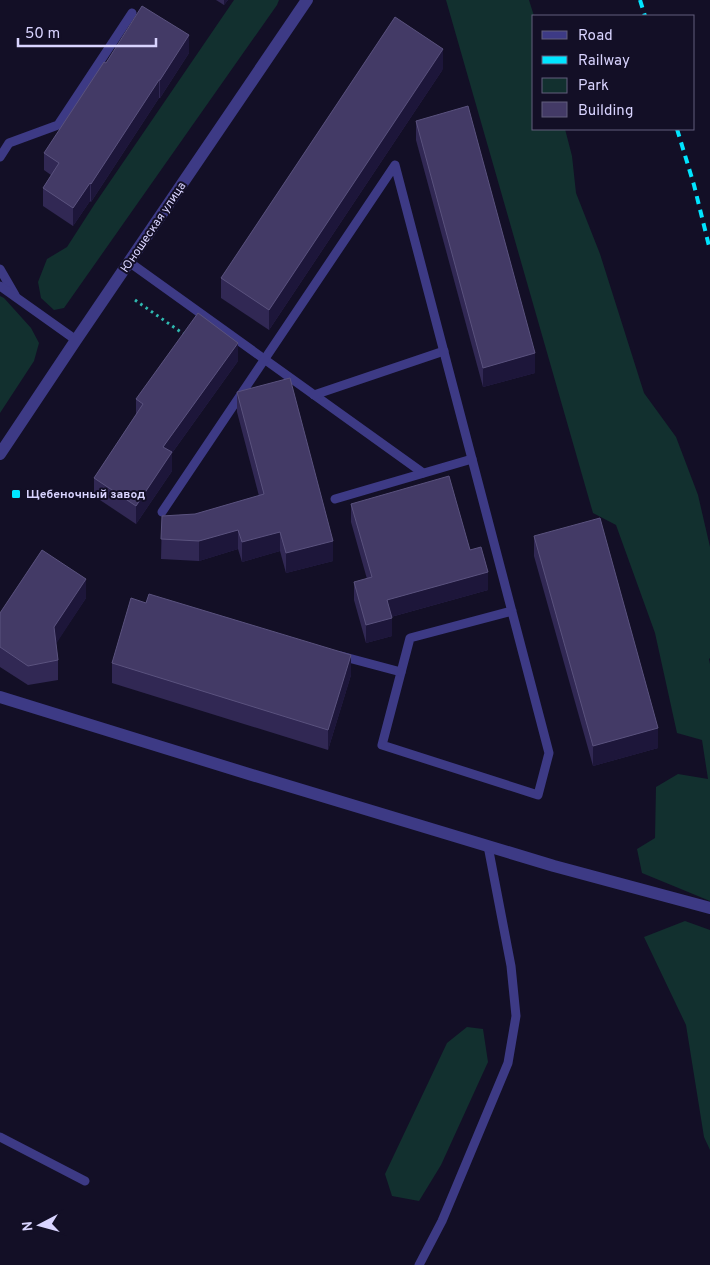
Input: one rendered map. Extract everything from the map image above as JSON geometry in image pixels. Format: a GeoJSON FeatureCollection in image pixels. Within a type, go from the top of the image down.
{"type":"FeatureCollection","features":[{"type":"Feature","properties":{"kind":"street","name":"Юношеская улица"},"geometry":{"type":"LineString","coordinates":[[0,454],[308,0]]}},
{"type":"Feature","properties":{"kind":"street"},"geometry":{"type":"LineString","coordinates":[[0,697],[554,866],[710,908]]}},
{"type":"Feature","properties":{"kind":"lane"},"geometry":{"type":"LineString","coordinates":[[0,157],[4,141],[58,125],[132,13]]}},
{"type":"Feature","properties":{"kind":"lane"},"geometry":{"type":"LineString","coordinates":[[162,512],[395,165],[444,351],[472,459],[512,611],[549,753],[538,795],[382,745],[410,638],[512,611]]}},
{"type":"Feature","properties":{"kind":"lane"},"geometry":{"type":"LineString","coordinates":[[129,262],[422,473]]}},
{"type":"Feature","properties":{"kind":"lane"},"geometry":{"type":"LineString","coordinates":[[0,269],[17,298]]}},
{"type":"Feature","properties":{"kind":"lane"},"geometry":{"type":"LineString","coordinates":[[0,286],[76,340]]}},
{"type":"Feature","properties":{"kind":"lane"},"geometry":{"type":"LineString","coordinates":[[314,395],[444,351]]}},
{"type":"Feature","properties":{"kind":"lane"},"geometry":{"type":"LineString","coordinates":[[335,499],[472,459]]}},
{"type":"Feature","properties":{"kind":"lane"},"geometry":{"type":"LineString","coordinates":[[335,654],[401,672]]}},
{"type":"Feature","properties":{"kind":"lane"},"geometry":{"type":"LineString","coordinates":[[419,1265],[442,1221],[508,1063],[516,1016],[511,966],[488,846]]}},
{"type":"Feature","properties":{"kind":"lane"},"geometry":{"type":"LineString","coordinates":[[0,1137],[85,1181]]}},
{"type":"Feature","properties":{"kind":"path"},"geometry":{"type":"LineString","coordinates":[[135,300],[191,340]]}},
{"type":"Feature","properties":{"kind":"green space"},"geometry":{"type":"Polygon","coordinates":[[[234,0],[279,0],[64,308],[54,310],[41,298],[38,282],[47,259],[67,247],[234,0]]]}},
{"type":"Feature","properties":{"kind":"green space"},"geometry":{"type":"Polygon","coordinates":[[[446,0],[529,0],[534,15],[532,15],[532,130],[565,130],[572,156],[576,193],[600,254],[644,393],[676,437],[698,495],[710,547],[710,901],[642,873],[637,849],[655,838],[656,787],[678,774],[708,779],[702,740],[677,733],[655,633],[616,525],[593,513],[446,0]]]}},
{"type":"Feature","properties":{"kind":"green space"},"geometry":{"type":"Polygon","coordinates":[[[0,296],[31,328],[39,343],[34,361],[0,413],[0,296]]]}},
{"type":"Feature","properties":{"kind":"green space"},"geometry":{"type":"Polygon","coordinates":[[[685,921],[710,930],[710,1150],[704,1137],[686,1025],[644,937],[685,921]]]}},
{"type":"Feature","properties":{"kind":"green space"},"geometry":{"type":"Polygon","coordinates":[[[467,1027],[483,1029],[488,1062],[441,1165],[419,1201],[392,1196],[385,1174],[447,1043],[467,1027]]]}},
{"type":"Feature","properties":{"kind":"building"},"geometry":{"type":"Polygon","coordinates":[[[142,6],[189,35],[91,184],[73,208],[43,188],[59,163],[44,153],[104,62],[106,63],[142,6]]]}},
{"type":"Feature","properties":{"kind":"building"},"geometry":{"type":"Polygon","coordinates":[[[395,17],[443,49],[269,310],[221,278],[395,17]]]}},
{"type":"Feature","properties":{"kind":"building"},"geometry":{"type":"Polygon","coordinates":[[[468,106],[535,353],[483,368],[416,121],[468,106]]]}},
{"type":"Feature","properties":{"kind":"building"},"geometry":{"type":"Polygon","coordinates":[[[198,313],[238,343],[163,447],[172,452],[136,506],[94,478],[143,404],[136,399],[198,313]]]}},
{"type":"Feature","properties":{"kind":"building"},"geometry":{"type":"Polygon","coordinates":[[[290,378],[333,541],[286,553],[280,532],[242,542],[238,530],[199,541],[161,539],[162,516],[195,514],[264,494],[237,392],[290,378]]]}},
{"type":"Feature","properties":{"kind":"building"},"geometry":{"type":"Polygon","coordinates":[[[449,476],[470,550],[481,547],[488,572],[387,600],[392,618],[366,625],[354,582],[372,577],[351,504],[449,476]]]}},
{"type":"Feature","properties":{"kind":"building"},"geometry":{"type":"Polygon","coordinates":[[[600,518],[658,728],[593,746],[534,536],[600,518]]]}},
{"type":"Feature","properties":{"kind":"building"},"geometry":{"type":"Polygon","coordinates":[[[42,550],[86,579],[54,627],[58,660],[28,666],[0,647],[0,613],[42,550]]]}},
{"type":"Feature","properties":{"kind":"building"},"geometry":{"type":"Polygon","coordinates":[[[149,594],[351,655],[328,730],[112,663],[131,598],[146,603],[149,594]]]}},
{"type":"Feature","properties":{"kind":"railway"},"geometry":{"type":"LineString","coordinates":[[640,0],[645,15]]}},
{"type":"Feature","properties":{"kind":"railway"},"geometry":{"type":"LineString","coordinates":[[677,130],[694,185],[710,250]]}},
{"type":"Feature","properties":{"kind":"place","name":"Щебеночный завод"},"geometry":{"type":"Point","coordinates":[16,494]}}]}
